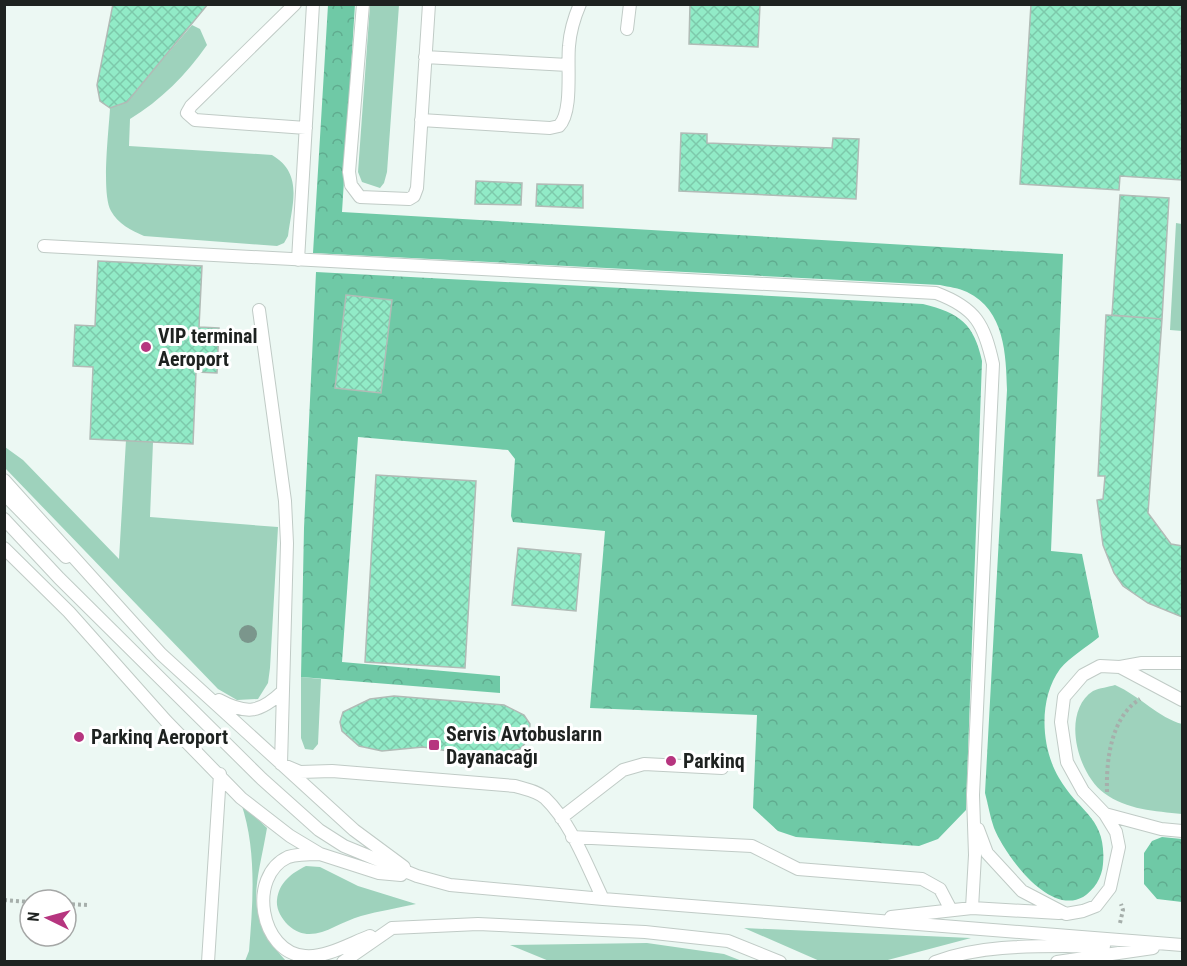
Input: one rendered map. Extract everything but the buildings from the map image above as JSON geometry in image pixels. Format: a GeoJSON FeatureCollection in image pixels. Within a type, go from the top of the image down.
{"type":"FeatureCollection","features":[{"type":"Feature","properties":{"kind":"lane"},"geometry":{"type":"LineString","coordinates":[[295,4],[191,106],[187,113],[195,120],[306,128]]}},
{"type":"Feature","properties":{"kind":"lane"},"geometry":{"type":"LineString","coordinates":[[298,260],[312,4]]}},
{"type":"Feature","properties":{"kind":"lane"},"geometry":{"type":"LineString","coordinates":[[363,4],[350,172],[351,185],[360,197],[403,199],[414,196],[417,188],[429,4]]}},
{"type":"Feature","properties":{"kind":"lane"},"geometry":{"type":"LineString","coordinates":[[421,120],[550,128],[559,126],[567,112],[568,65],[573,22],[580,4]]}},
{"type":"Feature","properties":{"kind":"lane"},"geometry":{"type":"LineString","coordinates":[[627,29],[630,4]]}},
{"type":"Feature","properties":{"kind":"lane"},"geometry":{"type":"LineString","coordinates":[[425,57],[568,65]]}},
{"type":"Feature","properties":{"kind":"lane"},"geometry":{"type":"LineString","coordinates":[[44,246],[936,293],[954,300],[972,312],[986,332],[993,364],[974,795],[975,855],[972,908]]}},
{"type":"Feature","properties":{"kind":"lane"},"geometry":{"type":"LineString","coordinates":[[259,310],[285,501],[287,543],[281,764]]}},
{"type":"Feature","properties":{"kind":"lane"},"geometry":{"type":"LineString","coordinates":[[4,480],[161,654]]}},
{"type":"Feature","properties":{"kind":"lane"},"geometry":{"type":"LineString","coordinates":[[4,494],[161,654],[354,830],[417,876]]}},
{"type":"Feature","properties":{"kind":"lane"},"geometry":{"type":"LineString","coordinates":[[4,519],[59,578],[186,704],[262,779],[319,830],[344,846],[417,876],[450,885],[603,899],[1177,945]]}},
{"type":"Feature","properties":{"kind":"lane"},"geometry":{"type":"LineString","coordinates":[[4,548],[69,612],[166,721],[241,798],[290,836],[320,854],[379,873],[417,876]]}},
{"type":"Feature","properties":{"kind":"lane"},"geometry":{"type":"LineString","coordinates":[[865,920],[972,908],[1066,914],[1096,906],[1110,888],[1119,847],[1116,832],[1108,815],[1083,791],[1067,762],[1060,722],[1064,697],[1083,675],[1100,666],[1182,663]]}},
{"type":"Feature","properties":{"kind":"lane"},"geometry":{"type":"LineString","coordinates":[[1119,667],[1182,700]]}},
{"type":"Feature","properties":{"kind":"lane"},"geometry":{"type":"LineString","coordinates":[[204,692],[236,709],[248,711],[271,703],[283,691]]}},
{"type":"Feature","properties":{"kind":"lane"},"geometry":{"type":"LineString","coordinates":[[281,764],[300,772],[332,771],[514,786],[544,798],[561,818],[603,899]]}},
{"type":"Feature","properties":{"kind":"lane"},"geometry":{"type":"LineString","coordinates":[[561,818],[623,770],[645,764],[722,768]]}},
{"type":"Feature","properties":{"kind":"lane"},"geometry":{"type":"LineString","coordinates":[[208,962],[220,774]]}},
{"type":"Feature","properties":{"kind":"lane"},"geometry":{"type":"LineString","coordinates":[[974,795],[978,829],[987,853],[1000,871],[1022,891],[1066,914]]}},
{"type":"Feature","properties":{"kind":"lane"},"geometry":{"type":"LineString","coordinates":[[1108,815],[1161,829],[1182,831]]}},
{"type":"Feature","properties":{"kind":"lane"},"geometry":{"type":"LineString","coordinates":[[572,837],[752,846],[798,868],[922,879],[940,889],[951,910]]}},
{"type":"Feature","properties":{"kind":"lane"},"geometry":{"type":"LineString","coordinates":[[320,854],[290,856],[273,869],[266,882],[262,904],[268,926],[275,936],[298,955],[319,955],[392,928],[478,924],[645,932],[728,941],[780,962]]}},
{"type":"Feature","properties":{"kind":"lane"},"geometry":{"type":"LineString","coordinates":[[343,962],[392,928]]}},
{"type":"Feature","properties":{"kind":"lane"},"geometry":{"type":"LineString","coordinates":[[935,962],[990,950],[1019,947],[1177,945]]}},
{"type":"Feature","properties":{"kind":"lane"},"geometry":{"type":"LineString","coordinates":[[1057,962],[1177,945]]}},
{"type":"Feature","properties":{"kind":"path"},"geometry":{"type":"LineString","coordinates":[[1108,815],[1107,772],[1119,722],[1130,706],[1158,688]]}},
{"type":"Feature","properties":{"kind":"path"},"geometry":{"type":"LineString","coordinates":[[78,905],[89,905]]}},
{"type":"Feature","properties":{"kind":"green space"},"geometry":{"type":"Polygon","coordinates":[[[355,4],[342,212],[1063,254],[1051,551],[1082,554],[1099,637],[1060,669],[1048,694],[1044,724],[1048,753],[1059,778],[1090,816],[1101,836],[1103,864],[1101,874],[1097,883],[1087,894],[1070,901],[1056,898],[1030,880],[1018,867],[1000,839],[993,824],[985,793],[1007,390],[1004,348],[996,322],[989,310],[980,300],[967,292],[940,285],[313,253],[328,5],[355,4]]]}},
{"type":"Feature","properties":{"kind":"green space"},"geometry":{"type":"Polygon","coordinates":[[[370,5],[399,5],[387,172],[380,188],[362,182],[358,172],[370,5]]]}},
{"type":"Feature","properties":{"kind":"green space"},"geometry":{"type":"Polygon","coordinates":[[[192,25],[200,29],[207,45],[172,86],[130,119],[129,146],[272,155],[289,171],[294,191],[288,236],[284,243],[277,246],[144,236],[121,223],[111,211],[106,191],[110,108],[127,101],[192,25]]]}},
{"type":"Feature","properties":{"kind":"green space"},"geometry":{"type":"Polygon","coordinates":[[[1176,223],[1182,224],[1182,331],[1170,330],[1176,223]]]}},
{"type":"Feature","properties":{"kind":"green space"},"geometry":{"type":"Polygon","coordinates":[[[316,272],[923,304],[956,316],[970,329],[982,361],[966,810],[938,839],[919,846],[796,837],[778,831],[753,808],[757,715],[590,708],[605,531],[513,522],[511,516],[515,459],[508,450],[358,437],[342,662],[500,676],[500,693],[301,677],[304,528],[316,272]]]}},
{"type":"Feature","properties":{"kind":"green space"},"geometry":{"type":"Polygon","coordinates":[[[126,440],[153,442],[150,517],[278,527],[270,668],[268,683],[258,699],[237,700],[218,689],[5,468],[5,447],[23,460],[119,559],[126,440]]]}},
{"type":"Feature","properties":{"kind":"green space"},"geometry":{"type":"Polygon","coordinates":[[[301,677],[321,679],[318,744],[313,750],[305,749],[301,738],[301,677]]]}},
{"type":"Feature","properties":{"kind":"green space"},"geometry":{"type":"Polygon","coordinates":[[[1115,685],[1165,717],[1182,724],[1182,814],[1142,809],[1122,803],[1104,793],[1086,772],[1076,742],[1077,713],[1083,701],[1093,691],[1115,685]]]}},
{"type":"Feature","properties":{"kind":"green space"},"geometry":{"type":"Polygon","coordinates":[[[241,803],[267,828],[257,883],[258,913],[272,944],[286,961],[245,961],[249,951],[252,914],[252,858],[241,803]]]}},
{"type":"Feature","properties":{"kind":"green space"},"geometry":{"type":"Polygon","coordinates":[[[1162,837],[1182,839],[1182,902],[1157,899],[1144,884],[1144,853],[1152,841],[1162,837]]]}},
{"type":"Feature","properties":{"kind":"green space"},"geometry":{"type":"Polygon","coordinates":[[[306,866],[320,867],[358,886],[416,904],[361,916],[315,934],[297,931],[281,916],[277,900],[283,883],[306,866]]]}},
{"type":"Feature","properties":{"kind":"green space"},"geometry":{"type":"Polygon","coordinates":[[[744,928],[971,938],[884,961],[822,962],[744,928]]]}},
{"type":"Feature","properties":{"kind":"green space"},"geometry":{"type":"Polygon","coordinates":[[[647,943],[724,954],[742,961],[549,961],[510,945],[647,943]]]}},
{"type":"Feature","properties":{"kind":"place","name":"VIP terminal Aeroport"},"geometry":{"type":"Point","coordinates":[146,347]}},
{"type":"Feature","properties":{"kind":"place","name":"Parkinq Aeroport"},"geometry":{"type":"Point","coordinates":[79,737]}},
{"type":"Feature","properties":{"kind":"place","name":"Servis Avtobusların Dayanacağı"},"geometry":{"type":"Point","coordinates":[434,745]}},
{"type":"Feature","properties":{"kind":"place","name":"Parkinq"},"geometry":{"type":"Point","coordinates":[671,761]}}]}
